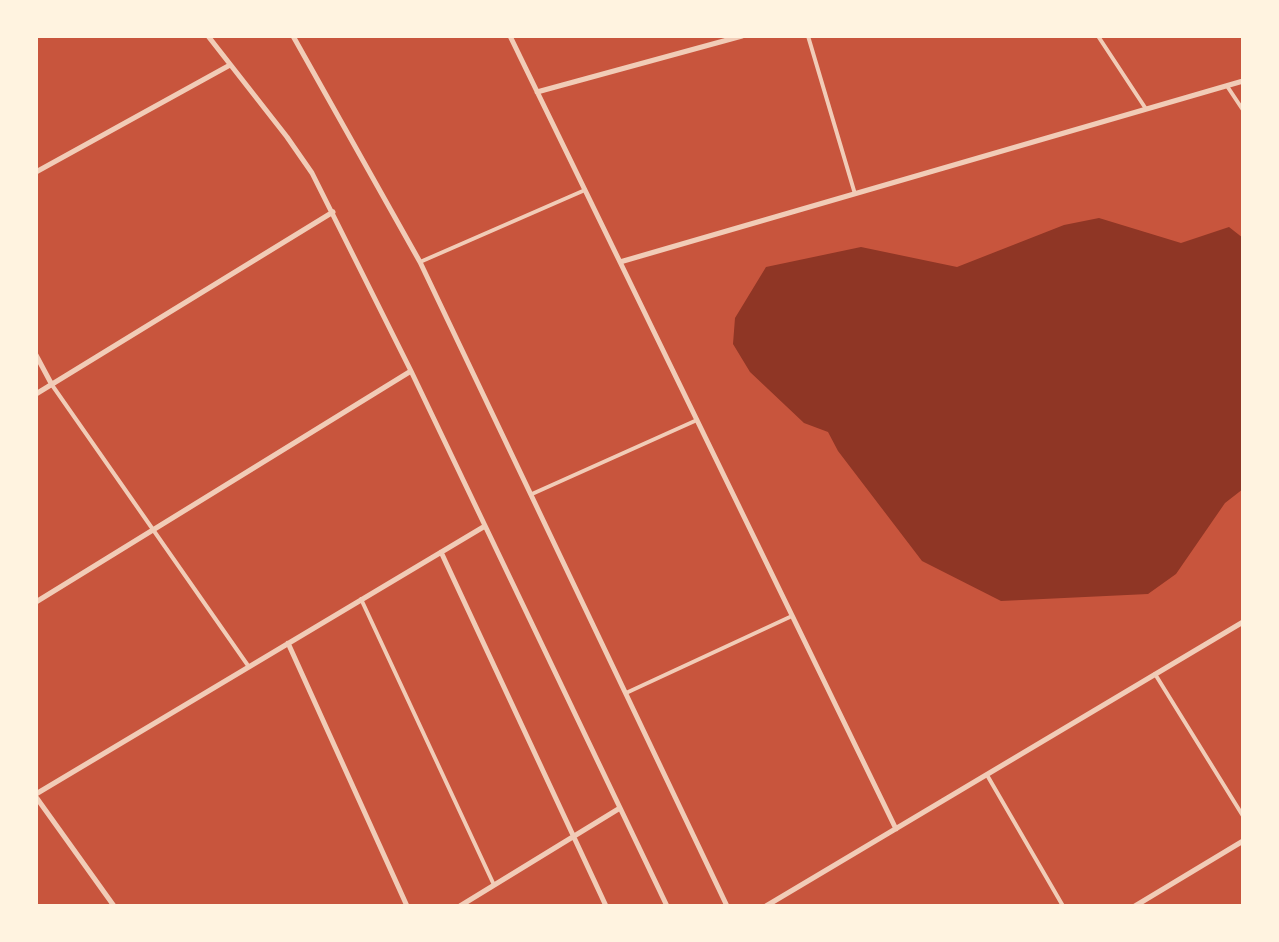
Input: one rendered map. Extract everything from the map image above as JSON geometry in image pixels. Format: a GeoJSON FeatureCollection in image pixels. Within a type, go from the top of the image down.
{"type":"FeatureCollection","features":[{"type":"Feature","properties":{"kind":"street"},"geometry":{"type":"LineString","coordinates":[[208,36],[287,137],[312,173],[411,372],[667,906]]}},
{"type":"Feature","properties":{"kind":"street"},"geometry":{"type":"LineString","coordinates":[[293,36],[420,262],[727,906]]}},
{"type":"Feature","properties":{"kind":"street"},"geometry":{"type":"LineString","coordinates":[[510,36],[896,829]]}},
{"type":"Feature","properties":{"kind":"street"},"geometry":{"type":"LineString","coordinates":[[537,92],[742,36]]}},
{"type":"Feature","properties":{"kind":"street"},"geometry":{"type":"LineString","coordinates":[[36,172],[230,65]]}},
{"type":"Feature","properties":{"kind":"street"},"geometry":{"type":"LineString","coordinates":[[620,262],[1243,81]]}},
{"type":"Feature","properties":{"kind":"street"},"geometry":{"type":"LineString","coordinates":[[36,394],[332,212]]}},
{"type":"Feature","properties":{"kind":"street"},"geometry":{"type":"LineString","coordinates":[[36,355],[52,385]]}},
{"type":"Feature","properties":{"kind":"street"},"geometry":{"type":"LineString","coordinates":[[36,602],[411,372]]}},
{"type":"Feature","properties":{"kind":"street"},"geometry":{"type":"LineString","coordinates":[[114,906],[36,796],[485,526]]}},
{"type":"Feature","properties":{"kind":"street"},"geometry":{"type":"LineString","coordinates":[[441,552],[606,906]]}},
{"type":"Feature","properties":{"kind":"street"},"geometry":{"type":"LineString","coordinates":[[766,906],[1243,622]]}},
{"type":"Feature","properties":{"kind":"street"},"geometry":{"type":"LineString","coordinates":[[288,643],[407,906]]}},
{"type":"Feature","properties":{"kind":"street"},"geometry":{"type":"LineString","coordinates":[[460,906],[620,808]]}},
{"type":"Feature","properties":{"kind":"street"},"geometry":{"type":"LineString","coordinates":[[1134,906],[1243,841]]}},
{"type":"Feature","properties":{"kind":"lane"},"geometry":{"type":"LineString","coordinates":[[808,36],[855,194]]}},
{"type":"Feature","properties":{"kind":"lane"},"geometry":{"type":"LineString","coordinates":[[1098,36],[1146,109]]}},
{"type":"Feature","properties":{"kind":"lane"},"geometry":{"type":"LineString","coordinates":[[1227,86],[1243,110]]}},
{"type":"Feature","properties":{"kind":"lane"},"geometry":{"type":"LineString","coordinates":[[420,262],[585,190]]}},
{"type":"Feature","properties":{"kind":"lane"},"geometry":{"type":"LineString","coordinates":[[52,385],[249,667]]}},
{"type":"Feature","properties":{"kind":"lane"},"geometry":{"type":"LineString","coordinates":[[532,494],[697,420]]}},
{"type":"Feature","properties":{"kind":"lane"},"geometry":{"type":"LineString","coordinates":[[361,600],[494,885]]}},
{"type":"Feature","properties":{"kind":"lane"},"geometry":{"type":"LineString","coordinates":[[626,693],[792,616]]}},
{"type":"Feature","properties":{"kind":"lane"},"geometry":{"type":"LineString","coordinates":[[1155,674],[1243,816]]}},
{"type":"Feature","properties":{"kind":"lane"},"geometry":{"type":"LineString","coordinates":[[987,775],[1063,906]]}},
{"type":"Feature","properties":{"kind":"shaded area"},"geometry":{"type":"Polygon","coordinates":[[[1099,218],[1181,243],[1229,227],[1243,238],[1243,489],[1225,503],[1176,574],[1148,594],[1001,601],[922,561],[838,451],[828,432],[804,423],[750,372],[733,344],[735,318],[766,267],[861,247],[957,267],[1064,225],[1099,218]]]}}]}
